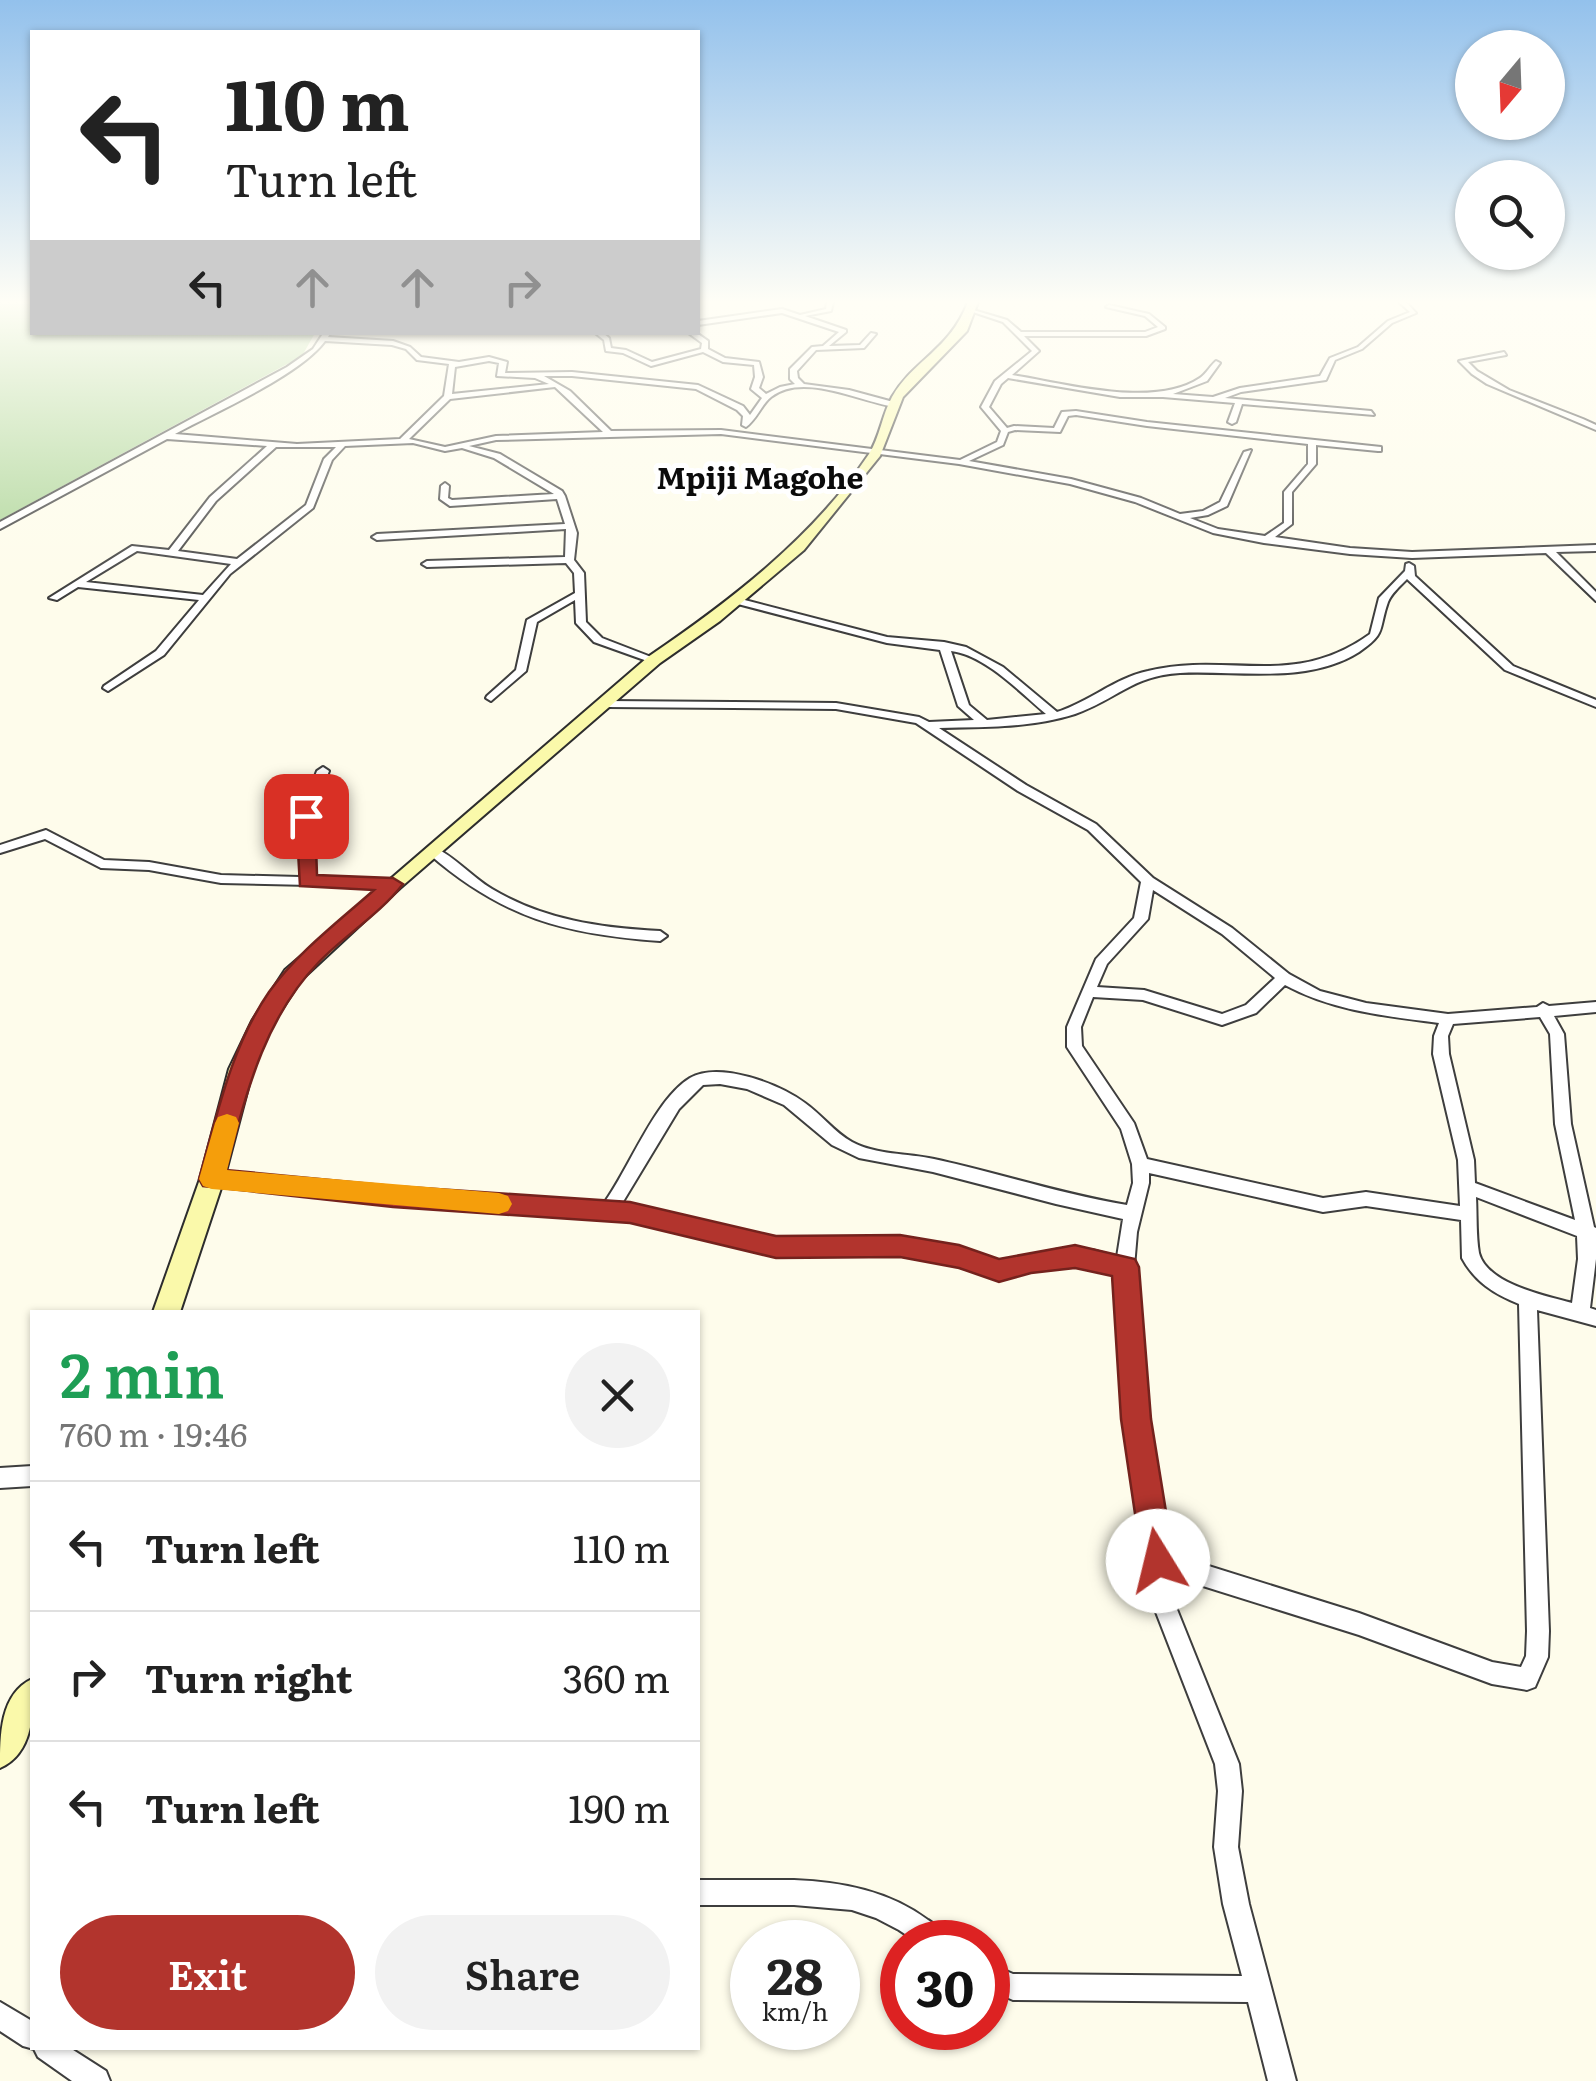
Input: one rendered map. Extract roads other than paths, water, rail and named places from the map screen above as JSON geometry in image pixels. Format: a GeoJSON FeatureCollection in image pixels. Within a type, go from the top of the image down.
{"type":"FeatureCollection","features":[{"type":"Feature","properties":{"kind":"street"},"geometry":{"type":"LineString","coordinates":[[0,526],[234,399]]}},
{"type":"Feature","properties":{"kind":"street"},"geometry":{"type":"LineString","coordinates":[[403,440],[445,399]]}},
{"type":"Feature","properties":{"kind":"street"},"geometry":{"type":"LineString","coordinates":[[574,399],[607,431]]}},
{"type":"Feature","properties":{"kind":"street"},"geometry":{"type":"LineString","coordinates":[[722,399],[740,408],[747,416],[746,424]]}},
{"type":"Feature","properties":{"kind":"street"},"geometry":{"type":"LineString","coordinates":[[735,433],[765,399]]}},
{"type":"Feature","properties":{"kind":"street"},"geometry":{"type":"LineString","coordinates":[[865,399],[894,405]]}},
{"type":"Feature","properties":{"kind":"street"},"geometry":{"type":"LineString","coordinates":[[167,1310],[212,1179],[241,1069],[270,1010],[294,975],[393,884],[654,660],[736,601],[799,548],[876,453],[899,399]]}},
{"type":"Feature","properties":{"kind":"street"},"geometry":{"type":"LineString","coordinates":[[989,399],[986,407],[1005,431]]}},
{"type":"Feature","properties":{"kind":"street"},"geometry":{"type":"LineString","coordinates":[[1202,399],[1371,412]]}},
{"type":"Feature","properties":{"kind":"street"},"geometry":{"type":"LineString","coordinates":[[1528,399],[1596,428]]}},
{"type":"Feature","properties":{"kind":"street"},"geometry":{"type":"LineString","coordinates":[[1232,422],[1239,403]]}},
{"type":"Feature","properties":{"kind":"street"},"geometry":{"type":"LineString","coordinates":[[1005,431],[1057,430],[1065,414],[1071,412],[1378,449]]}},
{"type":"Feature","properties":{"kind":"street"},"geometry":{"type":"LineString","coordinates":[[165,436],[273,444],[342,445],[403,440],[440,449],[496,438],[607,431],[735,433],[959,462],[1093,487],[1216,531],[1264,540],[1412,555],[1596,548]]}},
{"type":"Feature","properties":{"kind":"street"},"geometry":{"type":"LineString","coordinates":[[959,462],[992,449],[1003,439],[1005,431]]}},
{"type":"Feature","properties":{"kind":"street"},"geometry":{"type":"LineString","coordinates":[[1264,540],[1288,524],[1288,492],[1312,464],[1312,442]]}},
{"type":"Feature","properties":{"kind":"street"},"geometry":{"type":"LineString","coordinates":[[174,550],[213,499],[273,444]]}},
{"type":"Feature","properties":{"kind":"street"},"geometry":{"type":"LineString","coordinates":[[108,688],[160,653],[238,562],[310,506],[328,458],[342,445]]}},
{"type":"Feature","properties":{"kind":"street"},"geometry":{"type":"LineString","coordinates":[[462,447],[497,456],[561,496],[571,526],[568,560],[579,573],[579,618],[598,640],[654,660]]}},
{"type":"Feature","properties":{"kind":"street"},"geometry":{"type":"LineString","coordinates":[[1177,516],[1205,513],[1224,504],[1248,452]]}},
{"type":"Feature","properties":{"kind":"street"},"geometry":{"type":"LineString","coordinates":[[444,486],[444,499],[450,502],[561,496]]}},
{"type":"Feature","properties":{"kind":"street"},"geometry":{"type":"LineString","coordinates":[[377,537],[571,526]]}},
{"type":"Feature","properties":{"kind":"street"},"geometry":{"type":"LineString","coordinates":[[54,598],[130,549],[174,550],[238,562]]}},
{"type":"Feature","properties":{"kind":"street"},"geometry":{"type":"LineString","coordinates":[[1549,550],[1596,598]]}},
{"type":"Feature","properties":{"kind":"street"},"geometry":{"type":"LineString","coordinates":[[930,725],[1054,715],[1080,709],[1147,674],[1264,671],[1339,656],[1359,648],[1374,635],[1384,598],[1407,573],[1412,555]]}},
{"type":"Feature","properties":{"kind":"street"},"geometry":{"type":"LineString","coordinates":[[427,564],[568,560]]}},
{"type":"Feature","properties":{"kind":"street"},"geometry":{"type":"LineString","coordinates":[[1407,573],[1509,668],[1596,704]]}},
{"type":"Feature","properties":{"kind":"street"},"geometry":{"type":"LineString","coordinates":[[75,584],[206,598]]}},
{"type":"Feature","properties":{"kind":"street"},"geometry":{"type":"LineString","coordinates":[[492,698],[521,671],[532,620],[578,595]]}},
{"type":"Feature","properties":{"kind":"street"},"geometry":{"type":"LineString","coordinates":[[736,601],[887,640],[944,645],[982,658],[1054,715]]}},
{"type":"Feature","properties":{"kind":"street"},"geometry":{"type":"LineString","coordinates":[[532,620],[579,618]]}},
{"type":"Feature","properties":{"kind":"street"},"geometry":{"type":"LineString","coordinates":[[944,645],[964,706],[984,722]]}},
{"type":"Feature","properties":{"kind":"street"},"geometry":{"type":"LineString","coordinates":[[607,704],[836,706],[901,715],[930,725],[1011,782],[1092,827],[1148,880],[1226,932],[1284,978],[1336,1002],[1469,1020],[1543,1008],[1596,1007]]}},
{"type":"Feature","properties":{"kind":"street"},"geometry":{"type":"LineString","coordinates":[[307,881],[306,816],[323,771]]}},
{"type":"Feature","properties":{"kind":"street"},"geometry":{"type":"LineString","coordinates":[[0,849],[46,834],[100,864],[149,866],[221,880],[393,884]]}},
{"type":"Feature","properties":{"kind":"street"},"geometry":{"type":"LineString","coordinates":[[434,851],[466,881],[497,901],[534,916],[594,931],[660,936]]}},
{"type":"Feature","properties":{"kind":"street"},"geometry":{"type":"LineString","coordinates":[[1148,880],[1141,918],[1101,962],[1074,1028],[1075,1047],[1128,1127],[1140,1164],[1141,1183],[1132,1212],[1125,1267],[1136,1419],[1165,1607],[1227,1764],[1230,1791],[1226,1847],[1236,1904],[1282,2081]]}},
{"type":"Feature","properties":{"kind":"street"},"geometry":{"type":"LineString","coordinates":[[1088,992],[1144,995],[1222,1020],[1251,1008],[1284,978]]}},
{"type":"Feature","properties":{"kind":"street"},"geometry":{"type":"LineString","coordinates":[[1448,1019],[1442,1036],[1444,1075],[1461,1136],[1471,1258],[1479,1272],[1498,1287],[1588,1315],[1587,1259],[1591,1234],[1563,1124],[1557,1034],[1543,1008]]}},
{"type":"Feature","properties":{"kind":"street"},"geometry":{"type":"LineString","coordinates":[[608,1210],[628,1187],[672,1106],[690,1086],[703,1078],[717,1077],[780,1095],[848,1148],[954,1170],[1055,1200],[1132,1212]]}},
{"type":"Feature","properties":{"kind":"street"},"geometry":{"type":"LineString","coordinates":[[1140,1164],[1304,1202],[1336,1204],[1366,1199],[1468,1214]]}},
{"type":"Feature","properties":{"kind":"street"},"geometry":{"type":"LineString","coordinates":[[212,1179],[431,1200],[608,1210],[668,1220],[776,1247],[900,1246],[932,1250],[1005,1271],[1031,1262],[1075,1257],[1125,1267]]}},
{"type":"Feature","properties":{"kind":"street"},"geometry":{"type":"LineString","coordinates":[[1468,1187],[1591,1234]]}},
{"type":"Feature","properties":{"kind":"street"},"geometry":{"type":"LineString","coordinates":[[1158,1561],[1342,1618],[1492,1674],[1527,1679],[1537,1657],[1538,1631],[1528,1298]]}},
{"type":"Feature","properties":{"kind":"street"},"geometry":{"type":"LineString","coordinates":[[0,1478],[30,1476]]}},
{"type":"Feature","properties":{"kind":"street"},"geometry":{"type":"LineString","coordinates":[[0,1750],[30,1699]]}},
{"type":"Feature","properties":{"kind":"street"},"geometry":{"type":"LineString","coordinates":[[700,1893],[818,1893],[856,1897],[896,1910],[909,1920]]}},
{"type":"Feature","properties":{"kind":"street"},"geometry":{"type":"LineString","coordinates":[[1010,1986],[1258,1989]]}},
{"type":"Feature","properties":{"kind":"street"},"geometry":{"type":"LineString","coordinates":[[0,2015],[30,2036]]}},
{"type":"Feature","properties":{"kind":"street"},"geometry":{"type":"LineString","coordinates":[[50,2050],[96,2081]]}},
{"type":"Feature","properties":{"kind":"district","name":"Mpiji Magohe"},"geometry":{"type":"Point","coordinates":[760,479]}}]}
